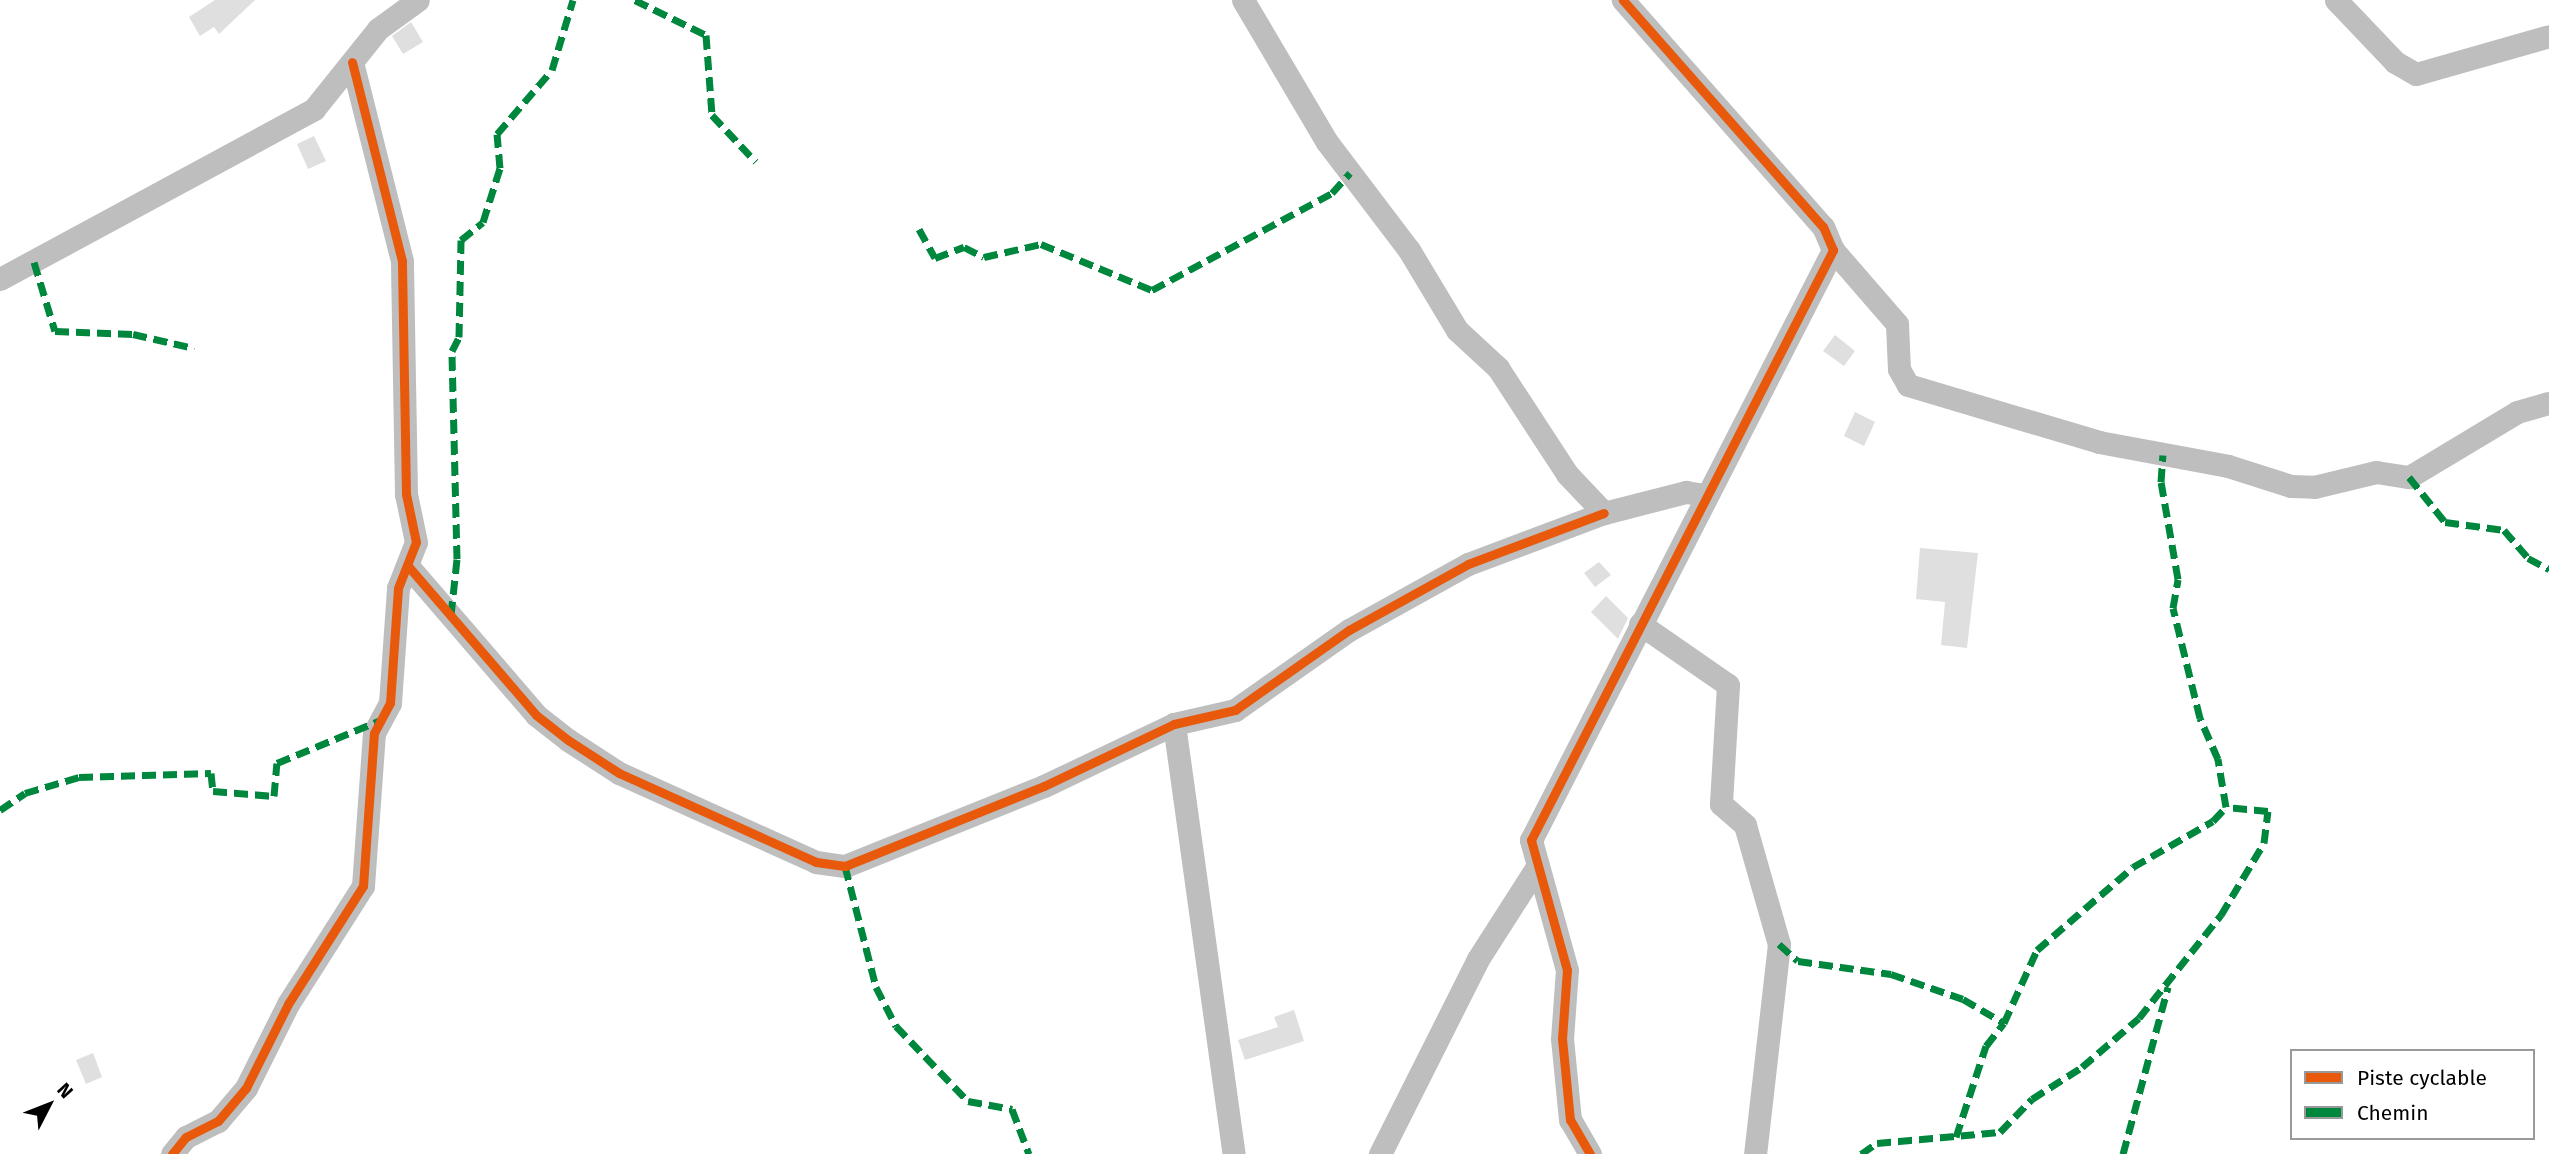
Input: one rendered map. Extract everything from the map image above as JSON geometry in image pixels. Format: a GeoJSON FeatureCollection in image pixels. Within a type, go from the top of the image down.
{"type":"FeatureCollection","features":[{"type":"Feature","properties":{"kind":"street"},"geometry":{"type":"LineString","coordinates":[[0,279],[314,109],[378,29],[418,0]]}},
{"type":"Feature","properties":{"kind":"street"},"geometry":{"type":"LineString","coordinates":[[1242,0],[1327,142],[1409,250],[1457,330],[1483,350],[1526,419],[1604,513]]}},
{"type":"Feature","properties":{"kind":"street"},"geometry":{"type":"LineString","coordinates":[[1623,0],[1824,226],[1833,250],[1897,324],[1899,369],[1908,385],[2099,442],[2228,466],[2291,486],[2314,487],[2376,472],[2409,477],[2516,412],[2549,402]]}},
{"type":"Feature","properties":{"kind":"street"},"geometry":{"type":"LineString","coordinates":[[2336,0],[2395,62],[2416,74],[2549,36]]}},
{"type":"Feature","properties":{"kind":"street"},"geometry":{"type":"LineString","coordinates":[[173,1154],[186,1137],[218,1121],[246,1088],[288,1004],[363,886],[374,733],[390,703],[398,588],[416,542],[406,494],[402,261],[352,62]]}},
{"type":"Feature","properties":{"kind":"street"},"geometry":{"type":"LineString","coordinates":[[1590,1154],[1570,1120],[1562,1039],[1567,970],[1535,870],[1531,840],[1704,495],[1833,250]]}},
{"type":"Feature","properties":{"kind":"street"},"geometry":{"type":"LineString","coordinates":[[408,566],[537,715],[568,740],[619,773],[816,862],[845,866],[1044,786],[1174,723],[1235,710],[1349,630],[1468,564],[1604,513],[1686,492],[1704,495]]}},
{"type":"Feature","properties":{"kind":"street"},"geometry":{"type":"LineString","coordinates":[[1640,624],[1728,685],[1721,804],[1745,825],[1779,944],[1755,1154]]}},
{"type":"Feature","properties":{"kind":"street"},"geometry":{"type":"LineString","coordinates":[[1174,723],[1234,1154]]}},
{"type":"Feature","properties":{"kind":"street"},"geometry":{"type":"LineString","coordinates":[[1380,1154],[1478,959],[1535,870]]}},
{"type":"Feature","properties":{"kind":"building"},"geometry":{"type":"Polygon","coordinates":[[[215,0],[255,0],[219,34],[214,27],[200,36],[189,17],[215,0]]]}},
{"type":"Feature","properties":{"kind":"building"},"geometry":{"type":"Polygon","coordinates":[[[411,22],[423,42],[403,54],[392,36],[411,22]]]}},
{"type":"Feature","properties":{"kind":"building"},"geometry":{"type":"Polygon","coordinates":[[[314,136],[326,161],[308,169],[297,144],[314,136]]]}},
{"type":"Feature","properties":{"kind":"building"},"geometry":{"type":"Polygon","coordinates":[[[1835,335],[1855,351],[1844,366],[1823,351],[1835,335]]]}},
{"type":"Feature","properties":{"kind":"building"},"geometry":{"type":"Polygon","coordinates":[[[1855,412],[1875,422],[1864,446],[1844,436],[1855,412]]]}},
{"type":"Feature","properties":{"kind":"building"},"geometry":{"type":"Polygon","coordinates":[[[1920,548],[1978,553],[1967,648],[1941,645],[1945,602],[1916,599],[1920,548]]]}},
{"type":"Feature","properties":{"kind":"building"},"geometry":{"type":"Polygon","coordinates":[[[1599,562],[1611,575],[1595,587],[1584,573],[1599,562]]]}},
{"type":"Feature","properties":{"kind":"building"},"geometry":{"type":"Polygon","coordinates":[[[1606,596],[1628,618],[1618,639],[1591,612],[1606,596]]]}},
{"type":"Feature","properties":{"kind":"building"},"geometry":{"type":"Polygon","coordinates":[[[1294,1010],[1304,1041],[1245,1060],[1238,1040],[1278,1027],[1274,1017],[1294,1010]]]}},
{"type":"Feature","properties":{"kind":"building"},"geometry":{"type":"Polygon","coordinates":[[[93,1053],[102,1077],[86,1084],[76,1060],[93,1053]]]}},
{"type":"Feature","properties":{"kind":"marked path"},"geometry":{"type":"LineString","coordinates":[[451,615],[457,559],[452,351],[459,337],[461,240],[483,222],[500,168],[497,134],[552,70],[573,0]]}},
{"type":"Feature","properties":{"kind":"marked path"},"geometry":{"type":"LineString","coordinates":[[635,0],[706,35],[712,115],[756,162]]}},
{"type":"Feature","properties":{"kind":"marked path"},"geometry":{"type":"LineString","coordinates":[[919,229],[935,258],[964,247],[984,257],[1041,244],[1152,290],[1332,193],[1350,173]]}},
{"type":"Feature","properties":{"kind":"marked path"},"geometry":{"type":"LineString","coordinates":[[34,262],[55,331],[133,334],[194,348]]}},
{"type":"Feature","properties":{"kind":"marked path"},"geometry":{"type":"LineString","coordinates":[[1956,1137],[1986,1046],[2004,1023],[2037,950],[2133,867],[2213,821],[2226,807],[2218,759],[2200,718],[2173,608],[2178,579],[2161,482],[2163,455]]}},
{"type":"Feature","properties":{"kind":"marked path"},"geometry":{"type":"LineString","coordinates":[[2409,477],[2445,522],[2504,530],[2528,558],[2549,569]]}},
{"type":"Feature","properties":{"kind":"marked path"},"geometry":{"type":"LineString","coordinates":[[0,810],[25,793],[79,777],[211,773],[213,791],[274,796],[277,763],[381,720]]}},
{"type":"Feature","properties":{"kind":"marked path"},"geometry":{"type":"LineString","coordinates":[[1861,1154],[1877,1143],[2000,1132],[2032,1099],[2082,1067],[2139,1018],[2221,915],[2264,843],[2268,811],[2226,807]]}},
{"type":"Feature","properties":{"kind":"marked path"},"geometry":{"type":"LineString","coordinates":[[845,866],[876,987],[896,1026],[968,1101],[1012,1109],[1029,1154]]}},
{"type":"Feature","properties":{"kind":"marked path"},"geometry":{"type":"LineString","coordinates":[[1779,944],[1798,961],[1891,974],[1963,999],[2004,1023]]}},
{"type":"Feature","properties":{"kind":"marked path"},"geometry":{"type":"LineString","coordinates":[[2123,1154],[2168,987]]}},
{"type":"Feature","properties":{"kind":"cycle path"},"geometry":{"type":"LineString","coordinates":[[1590,1154],[1570,1120],[1562,1039],[1567,970],[1531,840],[1833,250],[1823,227],[1623,0]]}},
{"type":"Feature","properties":{"kind":"cycle path"},"geometry":{"type":"LineString","coordinates":[[172,1154],[186,1137],[218,1121],[246,1088],[288,1004],[363,886],[374,733],[390,703],[398,588],[416,542],[406,494],[402,261],[352,62]]}},
{"type":"Feature","properties":{"kind":"cycle path"},"geometry":{"type":"LineString","coordinates":[[408,566],[536,715],[568,740],[619,773],[816,862],[845,866],[1044,786],[1174,724],[1235,710],[1349,630],[1468,564],[1604,513]]}}]}
